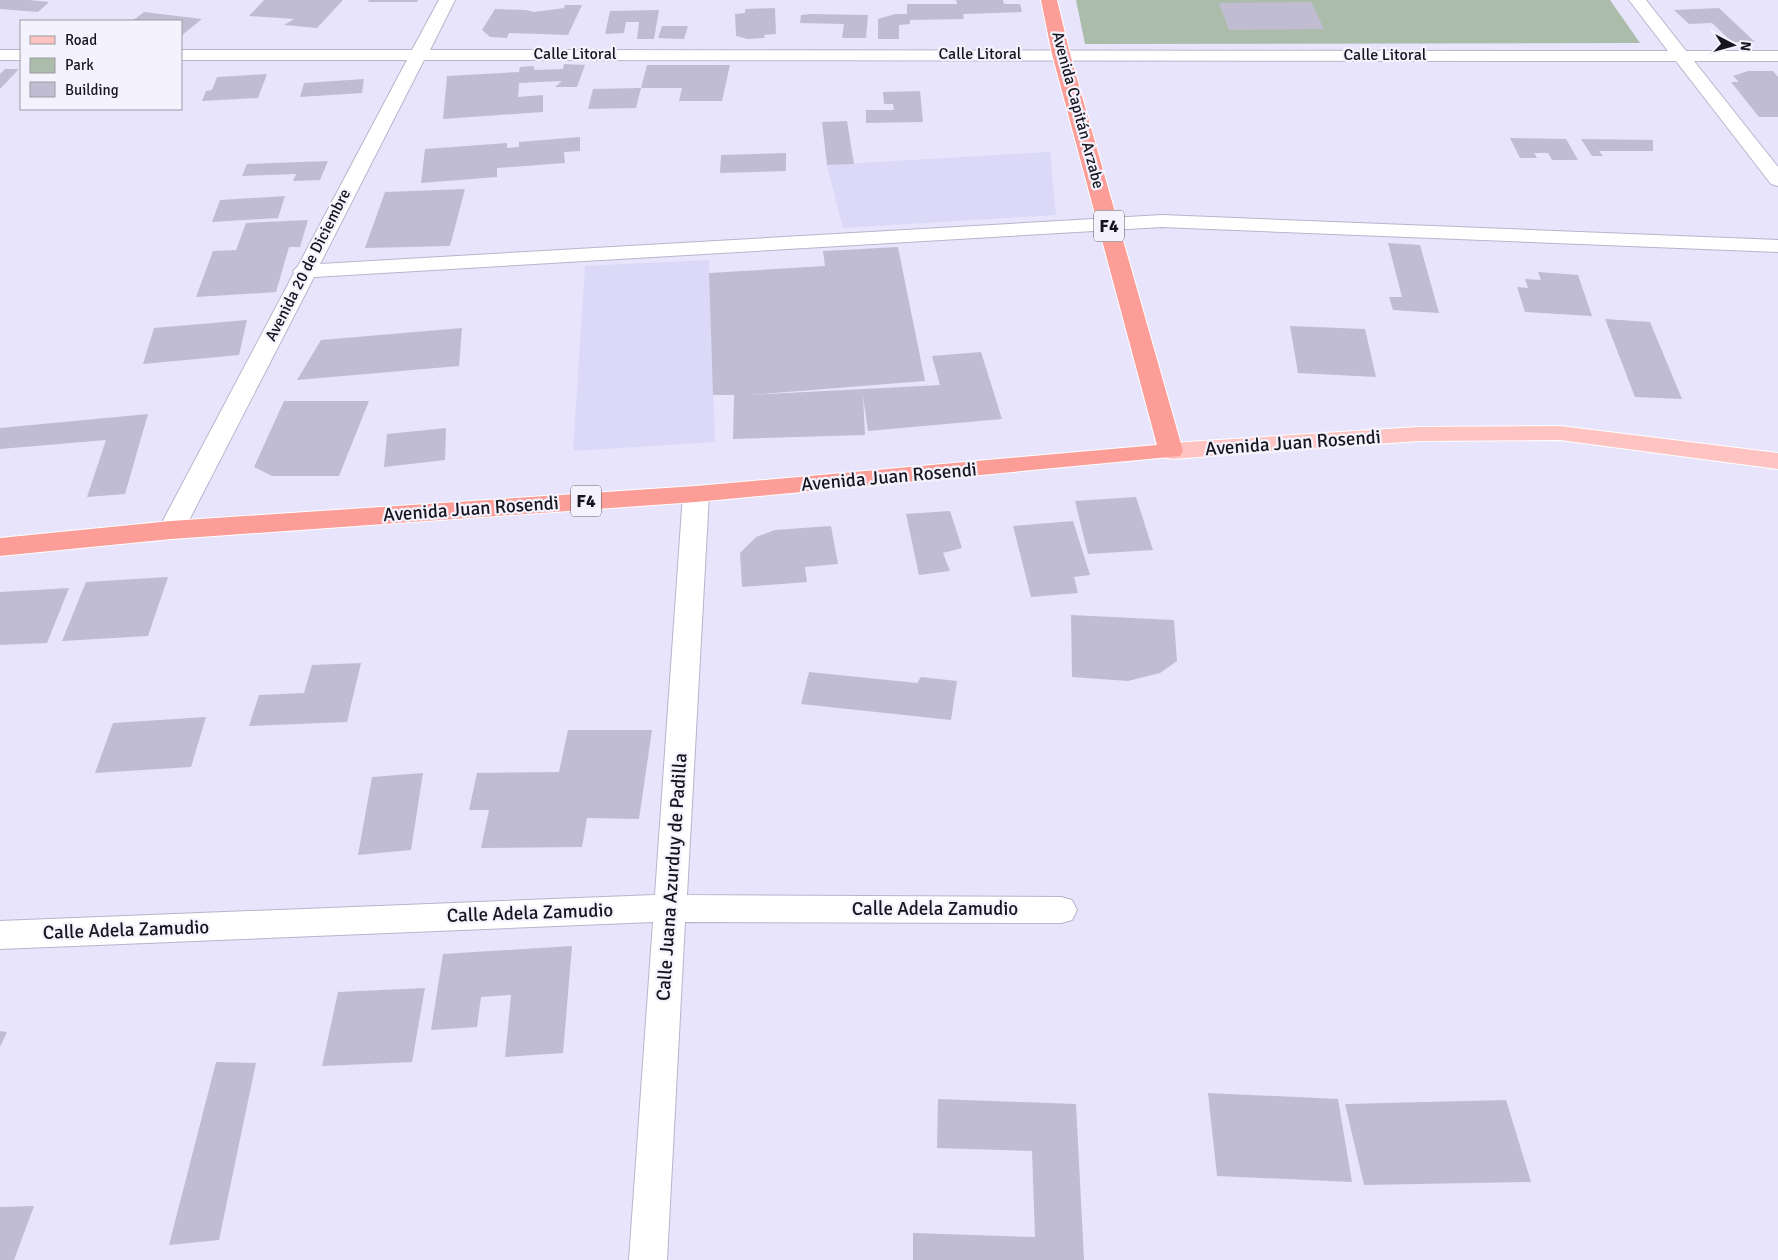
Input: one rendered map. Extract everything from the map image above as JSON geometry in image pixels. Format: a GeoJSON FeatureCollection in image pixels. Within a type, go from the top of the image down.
{"type":"FeatureCollection","features":[{"type":"Feature","properties":{"kind":"highway","name":"Avenida Capitán Arzabe"},"geometry":{"type":"LineString","coordinates":[[1049,0],[1061,54],[1171,451]]}},
{"type":"Feature","properties":{"kind":"highway","name":"Avenida Juan Rosendi"},"geometry":{"type":"LineString","coordinates":[[0,547],[171,530],[696,494],[1171,451]]}},
{"type":"Feature","properties":{"kind":"main road","name":"Avenida Juan Rosendi"},"geometry":{"type":"LineString","coordinates":[[1171,451],[1418,434],[1560,433],[1778,461]]}},
{"type":"Feature","properties":{"kind":"street","name":"Avenida 20 de Diciembre"},"geometry":{"type":"LineString","coordinates":[[171,530],[304,271],[447,0]]}},
{"type":"Feature","properties":{"kind":"street"},"geometry":{"type":"LineString","coordinates":[[1637,0],[1778,180]]}},
{"type":"Feature","properties":{"kind":"street","name":"Calle Litoral"},"geometry":{"type":"LineString","coordinates":[[182,55],[1061,54],[1778,56]]}},
{"type":"Feature","properties":{"kind":"street"},"geometry":{"type":"LineString","coordinates":[[0,55],[20,55]]}},
{"type":"Feature","properties":{"kind":"street"},"geometry":{"type":"LineString","coordinates":[[304,271],[1162,222],[1778,246]]}},
{"type":"Feature","properties":{"kind":"street","name":"Calle Juana Azurduy de Padilla"},"geometry":{"type":"LineString","coordinates":[[648,1260],[696,494]]}},
{"type":"Feature","properties":{"kind":"street","name":"Calle Adela Zamudio"},"geometry":{"type":"LineString","coordinates":[[0,935],[670,908],[1061,910]]}},
{"type":"Feature","properties":{"kind":"shaded area"},"geometry":{"type":"Polygon","coordinates":[[[1050,152],[1056,215],[843,228],[827,165],[1050,152]]]}},
{"type":"Feature","properties":{"kind":"shaded area"},"geometry":{"type":"Polygon","coordinates":[[[709,260],[715,442],[573,451],[585,266],[709,260]]]}},
{"type":"Feature","properties":{"kind":"green space"},"geometry":{"type":"Polygon","coordinates":[[[1076,0],[1610,0],[1640,43],[1085,44],[1076,0]]]}},
{"type":"Feature","properties":{"kind":"building"},"geometry":{"type":"Polygon","coordinates":[[[0,0],[49,2],[38,12],[0,9],[0,0]]]}},
{"type":"Feature","properties":{"kind":"building"},"geometry":{"type":"Polygon","coordinates":[[[264,0],[343,0],[317,28],[284,25],[294,19],[249,16],[264,0]]]}},
{"type":"Feature","properties":{"kind":"building"},"geometry":{"type":"Polygon","coordinates":[[[369,0],[418,0],[417,2],[368,2],[369,0]]]}},
{"type":"Feature","properties":{"kind":"building"},"geometry":{"type":"Polygon","coordinates":[[[956,0],[1003,0],[1004,4],[1020,4],[1022,12],[963,14],[964,19],[910,20],[910,24],[899,25],[899,39],[878,39],[878,19],[895,14],[907,14],[907,4],[957,4],[956,0]]]}},
{"type":"Feature","properties":{"kind":"building"},"geometry":{"type":"Polygon","coordinates":[[[1311,2],[1324,29],[1229,30],[1219,3],[1311,2]]]}},
{"type":"Feature","properties":{"kind":"building"},"geometry":{"type":"Polygon","coordinates":[[[565,5],[582,5],[568,35],[509,33],[507,38],[490,37],[482,30],[495,9],[534,12],[564,8],[565,5]]]}},
{"type":"Feature","properties":{"kind":"building"},"geometry":{"type":"Polygon","coordinates":[[[775,8],[776,34],[764,35],[765,38],[748,39],[736,36],[735,14],[745,13],[745,9],[775,8]]]}},
{"type":"Feature","properties":{"kind":"building"},"geometry":{"type":"Polygon","coordinates":[[[1719,8],[1755,42],[1732,42],[1712,23],[1689,24],[1674,10],[1719,8]]]}},
{"type":"Feature","properties":{"kind":"building"},"geometry":{"type":"Polygon","coordinates":[[[659,10],[654,39],[637,39],[639,22],[626,22],[624,33],[605,34],[610,11],[659,10]]]}},
{"type":"Feature","properties":{"kind":"building"},"geometry":{"type":"Polygon","coordinates":[[[144,12],[202,19],[182,35],[182,20],[133,20],[144,12]]]}},
{"type":"Feature","properties":{"kind":"building"},"geometry":{"type":"Polygon","coordinates":[[[801,15],[868,15],[866,38],[842,38],[844,24],[800,23],[801,15]]]}},
{"type":"Feature","properties":{"kind":"building"},"geometry":{"type":"Polygon","coordinates":[[[662,26],[688,26],[684,39],[658,38],[662,26]]]}},
{"type":"Feature","properties":{"kind":"building"},"geometry":{"type":"Polygon","coordinates":[[[564,64],[585,65],[577,87],[555,87],[562,81],[519,83],[518,97],[543,95],[543,112],[443,119],[447,76],[519,72],[520,67],[533,66],[535,70],[563,69],[564,64]]]}},
{"type":"Feature","properties":{"kind":"building"},"geometry":{"type":"Polygon","coordinates":[[[647,65],[730,65],[722,101],[679,101],[682,88],[641,88],[647,65]]]}},
{"type":"Feature","properties":{"kind":"building"},"geometry":{"type":"Polygon","coordinates":[[[5,69],[19,69],[0,89],[0,74],[5,69]]]}},
{"type":"Feature","properties":{"kind":"building"},"geometry":{"type":"Polygon","coordinates":[[[1748,71],[1773,71],[1778,77],[1778,117],[1759,117],[1731,82],[1739,82],[1733,76],[1748,71]]]}},
{"type":"Feature","properties":{"kind":"building"},"geometry":{"type":"Polygon","coordinates":[[[267,74],[258,98],[202,101],[206,91],[212,90],[217,77],[267,74]]]}},
{"type":"Feature","properties":{"kind":"building"},"geometry":{"type":"Polygon","coordinates":[[[364,79],[362,93],[300,97],[304,83],[364,79]]]}},
{"type":"Feature","properties":{"kind":"building"},"geometry":{"type":"Polygon","coordinates":[[[641,88],[636,108],[588,109],[593,89],[641,88]]]}},
{"type":"Feature","properties":{"kind":"building"},"geometry":{"type":"Polygon","coordinates":[[[920,91],[923,122],[866,123],[866,110],[894,110],[893,104],[884,104],[883,92],[920,91]]]}},
{"type":"Feature","properties":{"kind":"building"},"geometry":{"type":"Polygon","coordinates":[[[847,121],[854,164],[827,165],[822,122],[847,121]]]}},
{"type":"Feature","properties":{"kind":"building"},"geometry":{"type":"Polygon","coordinates":[[[580,137],[580,151],[564,152],[565,163],[497,168],[497,177],[421,183],[425,149],[507,143],[507,148],[519,147],[519,142],[580,137]]]}},
{"type":"Feature","properties":{"kind":"building"},"geometry":{"type":"Polygon","coordinates":[[[1510,138],[1566,139],[1578,160],[1552,160],[1548,153],[1534,153],[1537,158],[1520,158],[1510,138]]]}},
{"type":"Feature","properties":{"kind":"building"},"geometry":{"type":"Polygon","coordinates":[[[1581,139],[1653,140],[1653,151],[1599,151],[1603,156],[1592,156],[1581,139]]]}},
{"type":"Feature","properties":{"kind":"building"},"geometry":{"type":"Polygon","coordinates":[[[786,153],[786,171],[720,173],[721,155],[786,153]]]}},
{"type":"Feature","properties":{"kind":"building"},"geometry":{"type":"Polygon","coordinates":[[[328,161],[320,180],[293,181],[296,174],[242,176],[247,164],[328,161]]]}},
{"type":"Feature","properties":{"kind":"building"},"geometry":{"type":"Polygon","coordinates":[[[465,189],[450,246],[365,248],[385,192],[465,189]]]}},
{"type":"Feature","properties":{"kind":"building"},"geometry":{"type":"Polygon","coordinates":[[[285,196],[278,218],[212,222],[220,200],[285,196]]]}},
{"type":"Feature","properties":{"kind":"building"},"geometry":{"type":"Polygon","coordinates":[[[308,220],[300,247],[289,247],[276,292],[196,297],[213,251],[236,250],[246,223],[308,220]]]}},
{"type":"Feature","properties":{"kind":"building"},"geometry":{"type":"Polygon","coordinates":[[[1388,243],[1420,245],[1439,313],[1393,310],[1389,297],[1402,297],[1388,243]]]}},
{"type":"Feature","properties":{"kind":"building"},"geometry":{"type":"Polygon","coordinates":[[[898,247],[925,381],[749,395],[940,385],[932,356],[981,352],[1002,419],[868,431],[863,396],[865,435],[733,439],[734,395],[713,395],[709,273],[825,266],[823,251],[898,247]]]}},
{"type":"Feature","properties":{"kind":"building"},"geometry":{"type":"Polygon","coordinates":[[[1538,272],[1578,275],[1592,316],[1525,312],[1517,287],[1528,288],[1525,279],[1541,280],[1538,272]]]}},
{"type":"Feature","properties":{"kind":"building"},"geometry":{"type":"Polygon","coordinates":[[[1605,319],[1650,322],[1682,399],[1635,397],[1605,319]]]}},
{"type":"Feature","properties":{"kind":"building"},"geometry":{"type":"Polygon","coordinates":[[[247,320],[239,355],[143,364],[154,328],[247,320]]]}},
{"type":"Feature","properties":{"kind":"building"},"geometry":{"type":"Polygon","coordinates":[[[1290,326],[1365,329],[1376,377],[1298,373],[1290,326]]]}},
{"type":"Feature","properties":{"kind":"building"},"geometry":{"type":"Polygon","coordinates":[[[462,328],[459,366],[297,380],[321,340],[462,328]]]}},
{"type":"Feature","properties":{"kind":"building"},"geometry":{"type":"Polygon","coordinates":[[[284,401],[369,401],[339,476],[272,476],[254,467],[284,401]]]}},
{"type":"Feature","properties":{"kind":"building"},"geometry":{"type":"Polygon","coordinates":[[[148,414],[125,494],[87,497],[106,440],[0,449],[0,428],[148,414]]]}},
{"type":"Feature","properties":{"kind":"building"},"geometry":{"type":"Polygon","coordinates":[[[446,428],[445,460],[384,467],[387,434],[446,428]]]}},
{"type":"Feature","properties":{"kind":"building"},"geometry":{"type":"Polygon","coordinates":[[[1136,497],[1153,550],[1088,554],[1075,501],[1136,497]]]}},
{"type":"Feature","properties":{"kind":"building"},"geometry":{"type":"Polygon","coordinates":[[[950,511],[962,548],[943,553],[950,571],[919,575],[906,514],[950,511]]]}},
{"type":"Feature","properties":{"kind":"building"},"geometry":{"type":"Polygon","coordinates":[[[1073,521],[1090,575],[1074,577],[1078,593],[1031,597],[1013,526],[1073,521]]]}},
{"type":"Feature","properties":{"kind":"building"},"geometry":{"type":"Polygon","coordinates":[[[831,526],[838,564],[805,567],[807,582],[742,587],[740,553],[756,537],[775,530],[831,526]]]}},
{"type":"Feature","properties":{"kind":"building"},"geometry":{"type":"Polygon","coordinates":[[[168,577],[148,636],[62,641],[86,582],[168,577]]]}},
{"type":"Feature","properties":{"kind":"building"},"geometry":{"type":"Polygon","coordinates":[[[69,588],[47,643],[0,645],[0,592],[69,588]]]}},
{"type":"Feature","properties":{"kind":"building"},"geometry":{"type":"Polygon","coordinates":[[[1071,615],[1174,620],[1177,661],[1160,673],[1128,681],[1072,677],[1071,615]]]}},
{"type":"Feature","properties":{"kind":"building"},"geometry":{"type":"Polygon","coordinates":[[[361,663],[347,722],[249,726],[259,695],[304,693],[312,665],[361,663]]]}},
{"type":"Feature","properties":{"kind":"building"},"geometry":{"type":"Polygon","coordinates":[[[809,672],[917,683],[921,677],[957,681],[951,720],[801,704],[809,672]]]}},
{"type":"Feature","properties":{"kind":"building"},"geometry":{"type":"Polygon","coordinates":[[[206,717],[191,767],[95,773],[113,723],[206,717]]]}},
{"type":"Feature","properties":{"kind":"building"},"geometry":{"type":"Polygon","coordinates":[[[568,730],[652,730],[639,819],[587,818],[582,847],[481,848],[489,810],[469,810],[477,773],[559,772],[568,730]]]}},
{"type":"Feature","properties":{"kind":"building"},"geometry":{"type":"Polygon","coordinates":[[[423,773],[411,850],[358,855],[372,777],[423,773]]]}},
{"type":"Feature","properties":{"kind":"building"},"geometry":{"type":"Polygon","coordinates":[[[572,946],[563,1053],[505,1057],[511,995],[481,997],[477,1027],[431,1030],[443,954],[572,946]]]}},
{"type":"Feature","properties":{"kind":"building"},"geometry":{"type":"Polygon","coordinates":[[[425,988],[412,1062],[322,1066],[338,992],[425,988]]]}},
{"type":"Feature","properties":{"kind":"building"},"geometry":{"type":"Polygon","coordinates":[[[0,1031],[7,1032],[0,1047],[0,1031]]]}},
{"type":"Feature","properties":{"kind":"building"},"geometry":{"type":"Polygon","coordinates":[[[216,1062],[256,1063],[219,1240],[169,1245],[216,1062]]]}},
{"type":"Feature","properties":{"kind":"building"},"geometry":{"type":"Polygon","coordinates":[[[1208,1093],[1338,1099],[1352,1182],[1217,1176],[1208,1093]]]}},
{"type":"Feature","properties":{"kind":"building"},"geometry":{"type":"Polygon","coordinates":[[[938,1099],[1076,1104],[1084,1260],[913,1260],[913,1233],[1035,1237],[1032,1151],[937,1148],[938,1099]]]}},
{"type":"Feature","properties":{"kind":"building"},"geometry":{"type":"Polygon","coordinates":[[[1506,1100],[1531,1182],[1364,1185],[1345,1104],[1506,1100]]]}},
{"type":"Feature","properties":{"kind":"building"},"geometry":{"type":"Polygon","coordinates":[[[34,1206],[14,1260],[0,1260],[0,1207],[34,1206]]]}}]}
